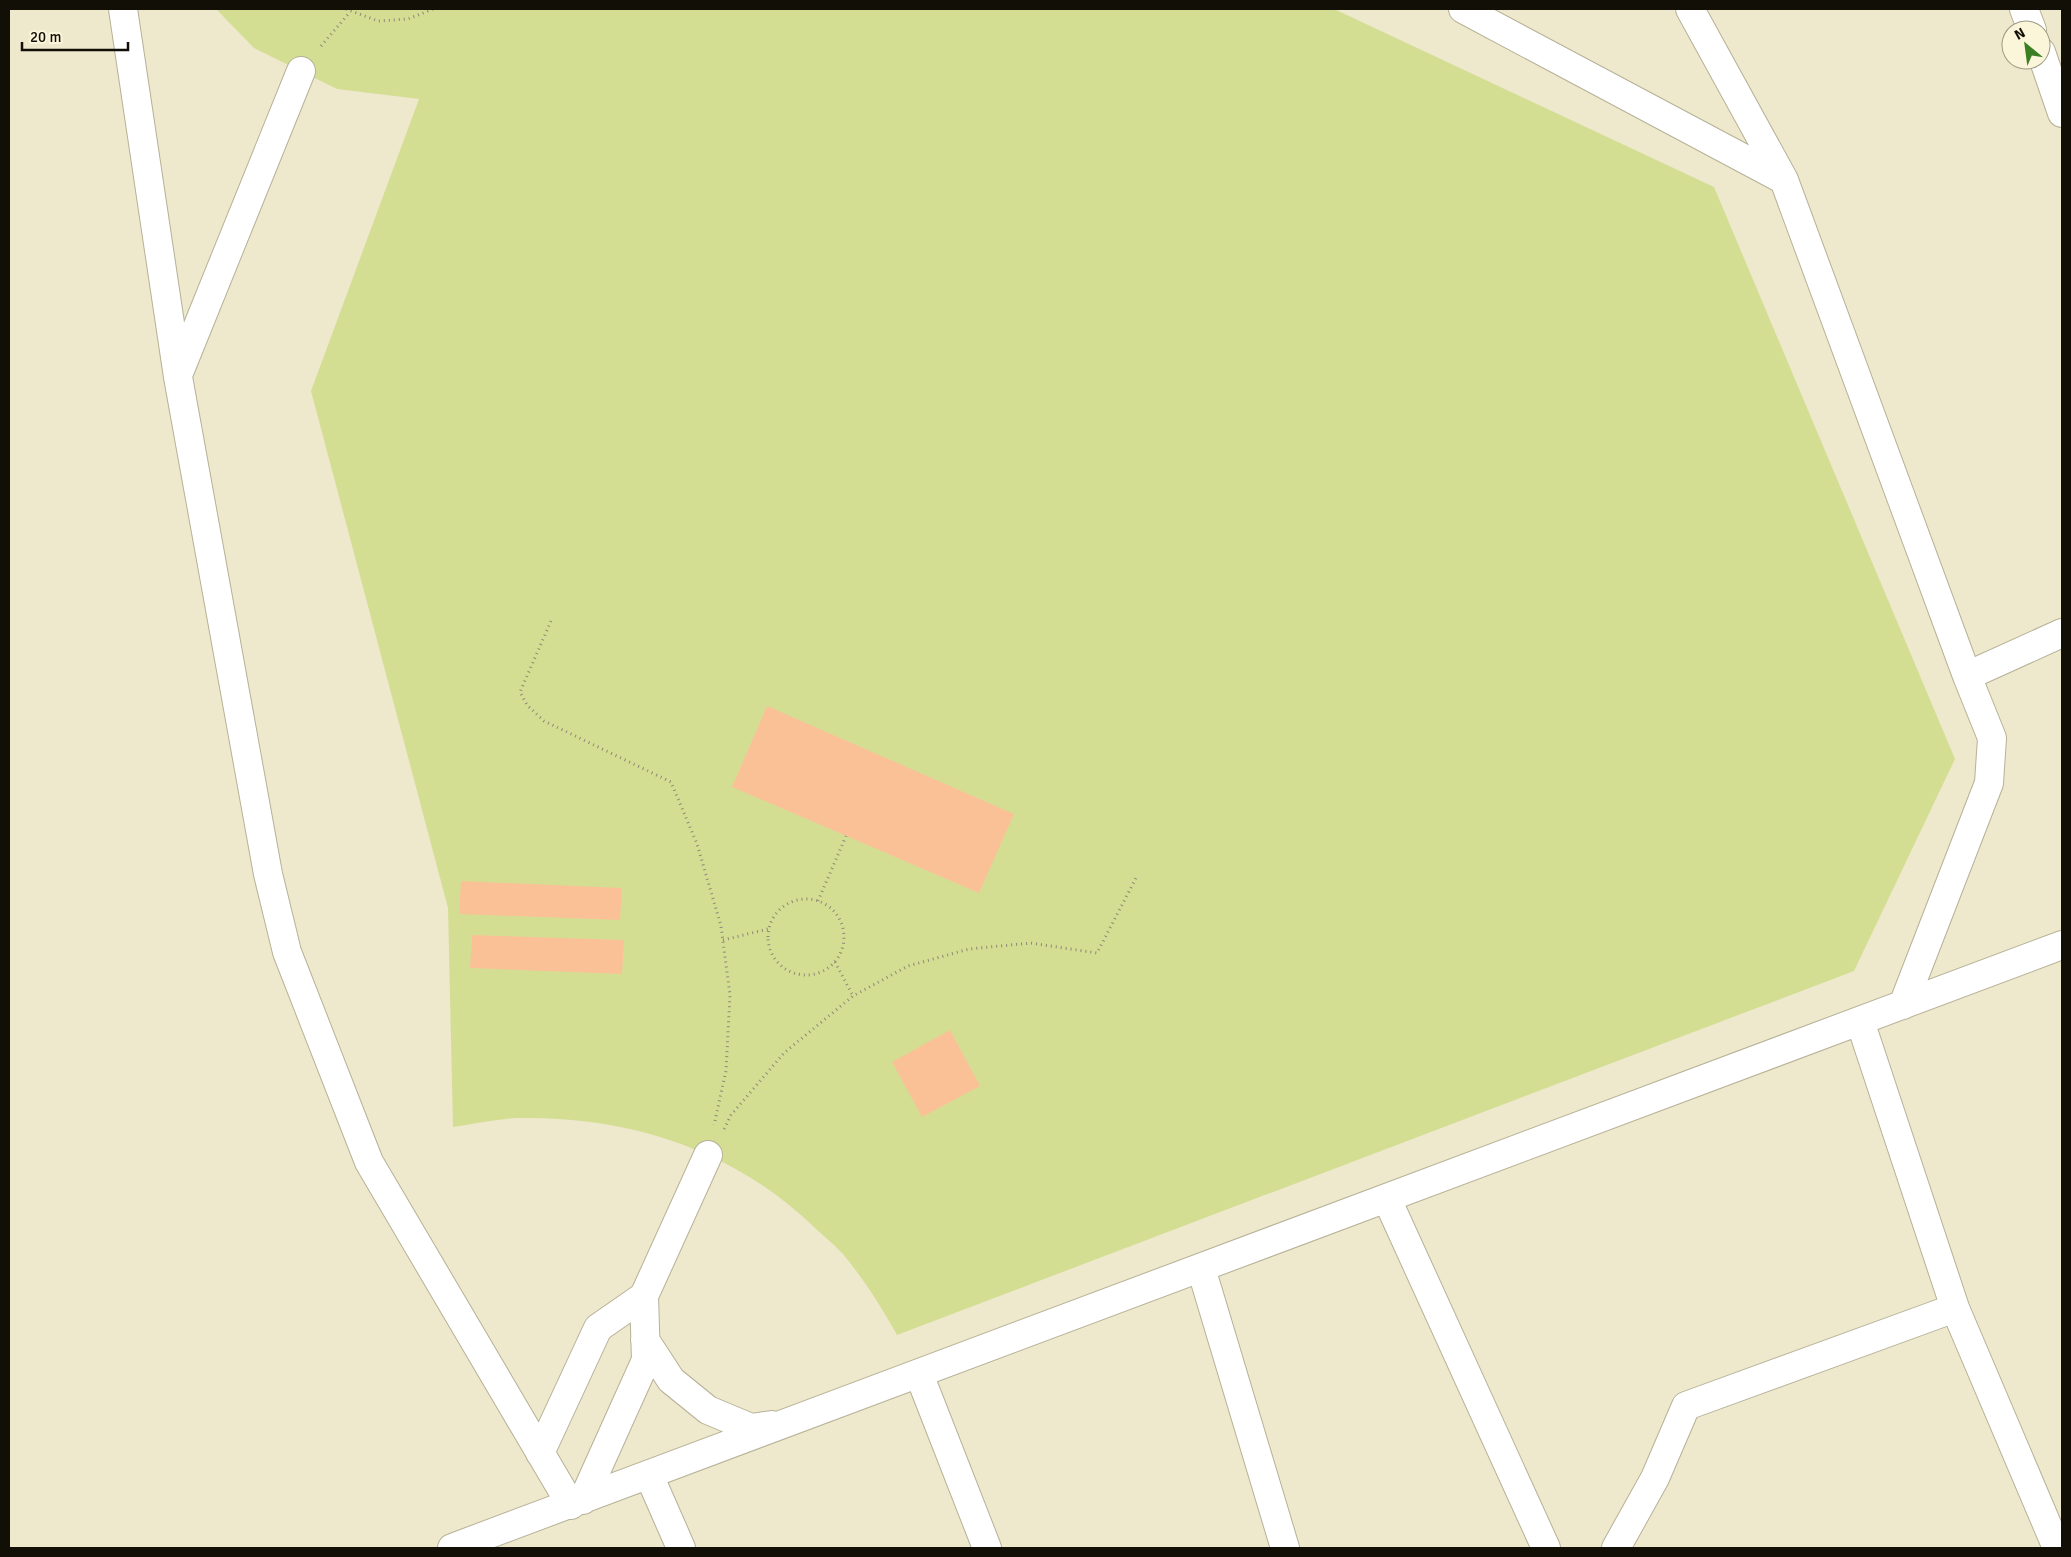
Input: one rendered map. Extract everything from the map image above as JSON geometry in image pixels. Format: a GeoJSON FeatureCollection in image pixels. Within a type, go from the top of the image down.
{"type":"FeatureCollection","features":[{"type":"Feature","properties":{"kind":"street"},"geometry":{"type":"LineString","coordinates":[[123,9],[178,376],[268,874],[288,952],[369,1162],[540,1453],[577,1502]]}},
{"type":"Feature","properties":{"kind":"street"},"geometry":{"type":"LineString","coordinates":[[1463,9],[1784,180]]}},
{"type":"Feature","properties":{"kind":"street"},"geometry":{"type":"LineString","coordinates":[[1690,9],[1784,180],[1967,676],[1992,738],[1989,783],[1903,1005]]}},
{"type":"Feature","properties":{"kind":"street"},"geometry":{"type":"LineString","coordinates":[[2047,70],[2062,113]]}},
{"type":"Feature","properties":{"kind":"street"},"geometry":{"type":"LineString","coordinates":[[178,376],[301,71]]}},
{"type":"Feature","properties":{"kind":"street"},"geometry":{"type":"LineString","coordinates":[[1967,676],[2062,633]]}},
{"type":"Feature","properties":{"kind":"street"},"geometry":{"type":"LineString","coordinates":[[452,1548],[2062,945]]}},
{"type":"Feature","properties":{"kind":"street"},"geometry":{"type":"LineString","coordinates":[[1860,1021],[1955,1308],[2057,1548]]}},
{"type":"Feature","properties":{"kind":"street"},"geometry":{"type":"LineString","coordinates":[[577,1502],[646,1360],[644,1296],[708,1155]]}},
{"type":"Feature","properties":{"kind":"street"},"geometry":{"type":"LineString","coordinates":[[1386,1199],[1546,1548]]}},
{"type":"Feature","properties":{"kind":"street"},"geometry":{"type":"LineString","coordinates":[[1201,1268],[1285,1548]]}},
{"type":"Feature","properties":{"kind":"street"},"geometry":{"type":"LineString","coordinates":[[540,1453],[598,1328],[644,1296]]}},
{"type":"Feature","properties":{"kind":"street"},"geometry":{"type":"LineString","coordinates":[[1616,1548],[1655,1478],[1686,1406],[1955,1308]]}},
{"type":"Feature","properties":{"kind":"street"},"geometry":{"type":"LineString","coordinates":[[645,1340],[671,1380],[708,1410],[751,1428],[788,1423]]}},
{"type":"Feature","properties":{"kind":"street"},"geometry":{"type":"LineString","coordinates":[[919,1374],[987,1548]]}},
{"type":"Feature","properties":{"kind":"street"},"geometry":{"type":"LineString","coordinates":[[650,1475],[681,1548]]}},
{"type":"Feature","properties":{"kind":"path"},"geometry":{"type":"LineString","coordinates":[[346,9],[378,21],[408,19],[433,9]]}},
{"type":"Feature","properties":{"kind":"path"},"geometry":{"type":"LineString","coordinates":[[301,71],[350,12]]}},
{"type":"Feature","properties":{"kind":"path"},"geometry":{"type":"LineString","coordinates":[[551,621],[520,692],[527,705],[544,721],[671,782],[697,844],[722,926],[730,995],[726,1071],[708,1155]]}},
{"type":"Feature","properties":{"kind":"path"},"geometry":{"type":"LineString","coordinates":[[818,901],[846,836]]}},
{"type":"Feature","properties":{"kind":"path"},"geometry":{"type":"LineString","coordinates":[[708,1155],[731,1115],[784,1053],[853,996],[908,966],[969,949],[1031,943],[1096,953],[1136,878]]}},
{"type":"Feature","properties":{"kind":"path"},"geometry":{"type":"LineString","coordinates":[[799,900],[818,901],[829,907],[838,916],[843,928],[844,940],[841,952],[835,962],[825,970],[813,975],[801,975],[789,972],[778,965],[771,954],[767,942],[768,929],[773,917],[782,908],[799,900]]}},
{"type":"Feature","properties":{"kind":"path"},"geometry":{"type":"LineString","coordinates":[[723,940],[768,929]]}},
{"type":"Feature","properties":{"kind":"path"},"geometry":{"type":"LineString","coordinates":[[835,962],[853,996]]}},
{"type":"Feature","properties":{"kind":"green space"},"geometry":{"type":"Polygon","coordinates":[[[216,9],[1334,9],[1714,187],[1955,759],[1854,971],[897,1335],[864,1282],[836,1246],[783,1200],[749,1177],[714,1158],[677,1142],[639,1131],[599,1123],[559,1119],[517,1118],[453,1127],[448,908],[311,391],[419,99],[337,89],[254,48],[216,9]]]}},
{"type":"Feature","properties":{"kind":"building"},"geometry":{"type":"Polygon","coordinates":[[[767,706],[1014,814],[979,893],[732,787],[767,706]]]}},
{"type":"Feature","properties":{"kind":"building"},"geometry":{"type":"Polygon","coordinates":[[[461,881],[622,888],[620,920],[459,914],[461,881]]]}},
{"type":"Feature","properties":{"kind":"building"},"geometry":{"type":"Polygon","coordinates":[[[472,935],[624,940],[622,974],[470,968],[472,935]]]}},
{"type":"Feature","properties":{"kind":"building"},"geometry":{"type":"Polygon","coordinates":[[[950,1030],[980,1086],[922,1117],[892,1062],[950,1030]]]}}]}
